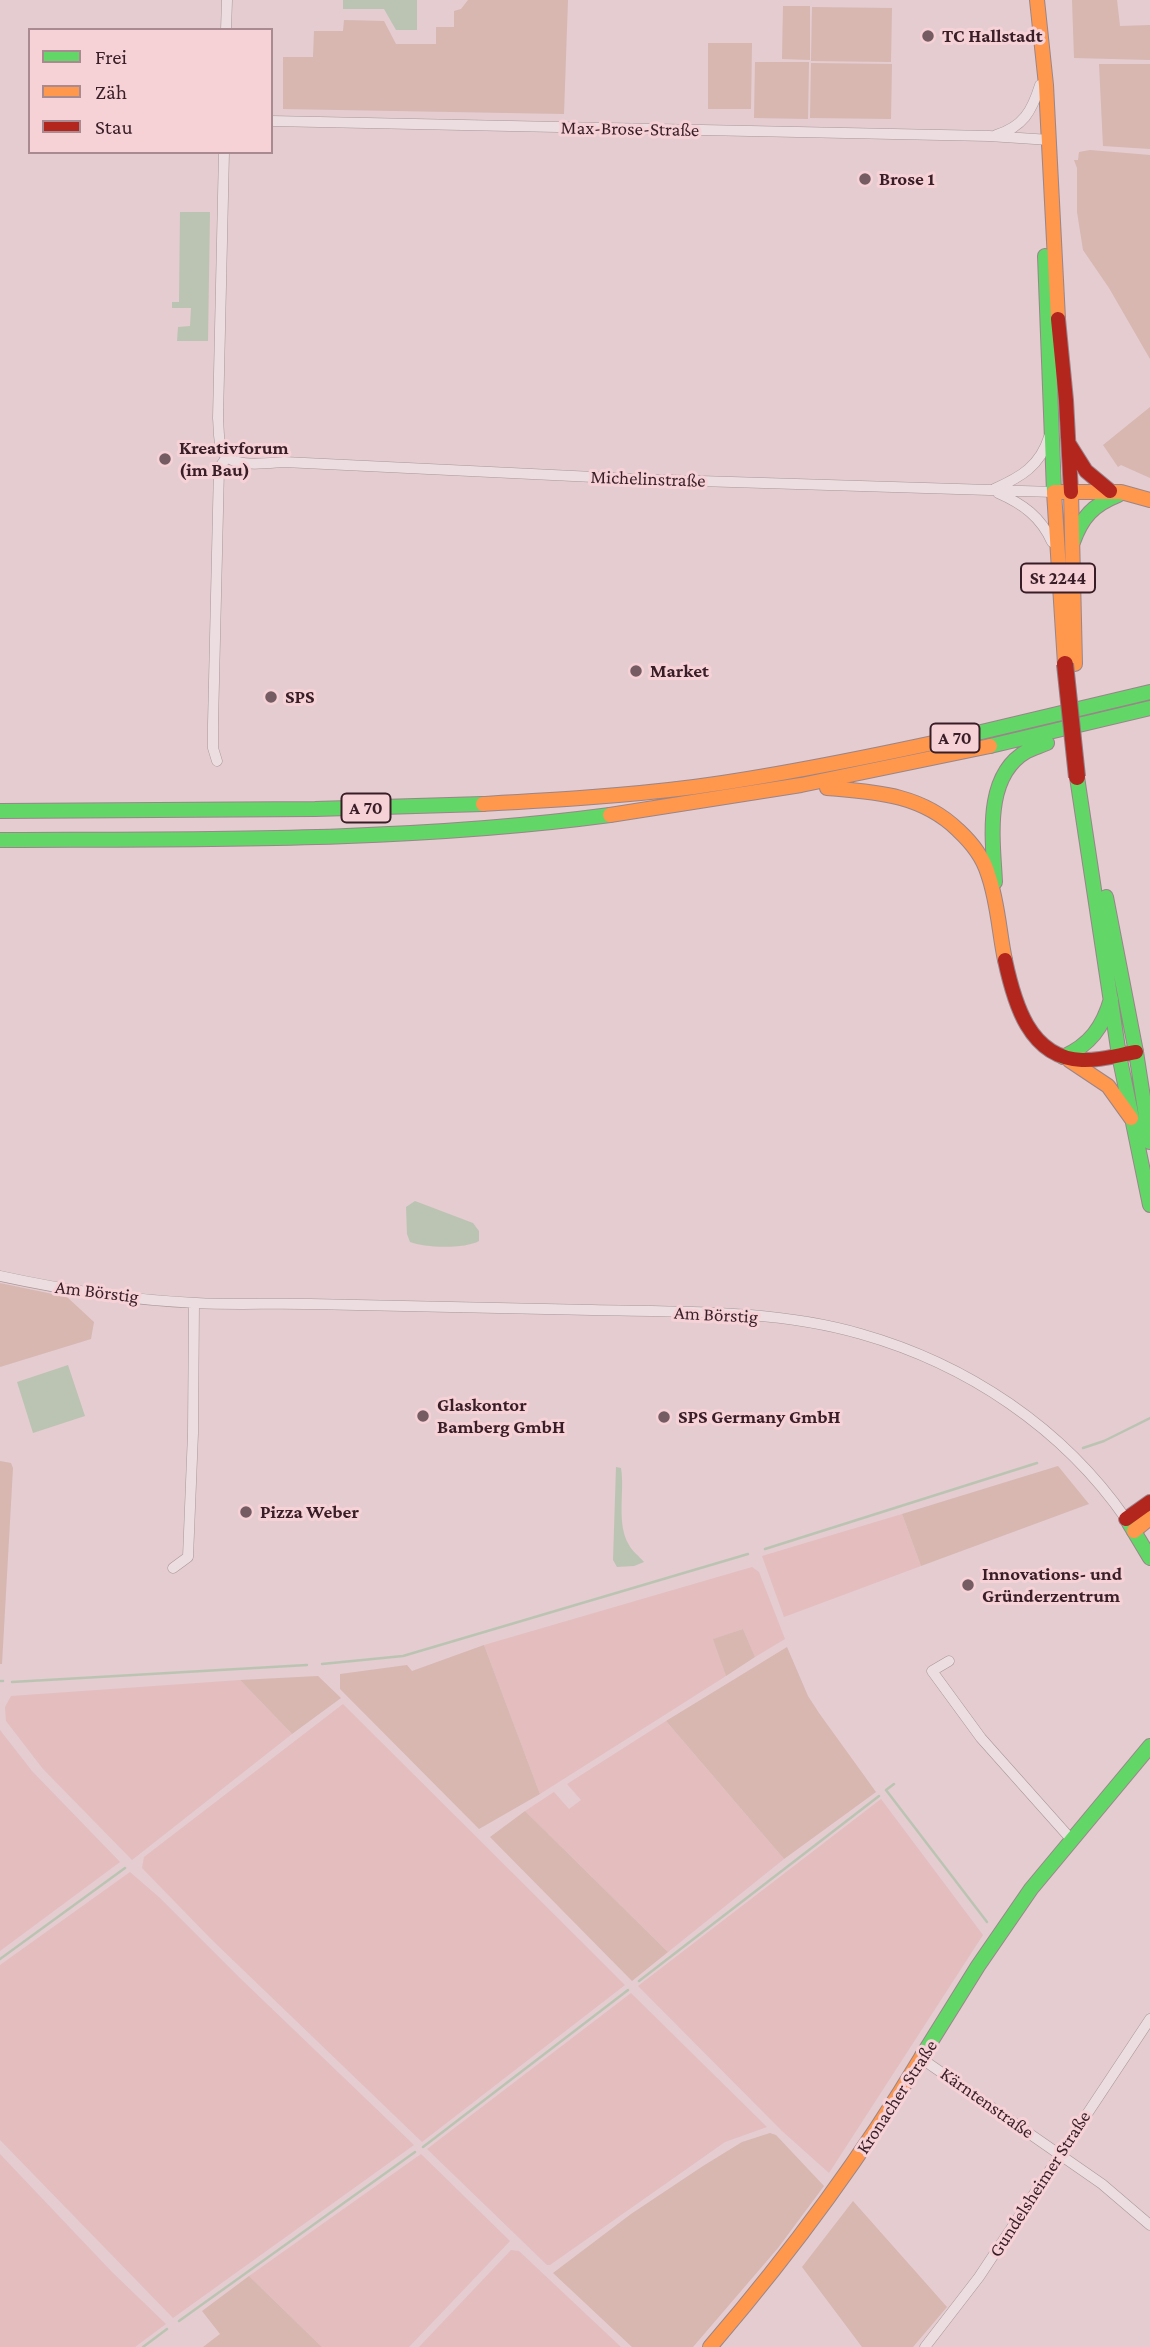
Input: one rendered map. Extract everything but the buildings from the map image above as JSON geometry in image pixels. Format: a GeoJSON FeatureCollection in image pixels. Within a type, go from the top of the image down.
{"type":"FeatureCollection","features":[{"type":"Feature","properties":{"kind":"main road","name":"St 2244"},"geometry":{"type":"LineString","coordinates":[[1030,0],[1046,140],[1056,550],[1111,999],[1150,1142]]}},
{"type":"Feature","properties":{"kind":"main road","name":"St 2244"},"geometry":{"type":"LineString","coordinates":[[1037,0],[1059,344],[1069,444],[1073,542],[1070,664]]}},
{"type":"Feature","properties":{"kind":"main road"},"geometry":{"type":"LineString","coordinates":[[1069,444],[1083,468],[1095,481],[1117,492],[1150,500]]}},
{"type":"Feature","properties":{"kind":"main road","name":"Michelinstraße"},"geometry":{"type":"LineString","coordinates":[[1054,492],[1117,492]]}},
{"type":"Feature","properties":{"kind":"main road"},"geometry":{"type":"LineString","coordinates":[[1073,542],[1085,514],[1117,492]]}},
{"type":"Feature","properties":{"kind":"main road"},"geometry":{"type":"LineString","coordinates":[[1109,702],[1150,685]]}},
{"type":"Feature","properties":{"kind":"main road","name":"A 70"},"geometry":{"type":"LineString","coordinates":[[0,811],[422,808],[633,794],[836,763],[934,743],[1150,692]]}},
{"type":"Feature","properties":{"kind":"main road","name":"A 70"},"geometry":{"type":"LineString","coordinates":[[0,840],[216,839],[426,831],[589,818],[806,785],[939,759],[1150,708]]}},
{"type":"Feature","properties":{"kind":"main road"},"geometry":{"type":"LineString","coordinates":[[995,903],[993,810],[1005,771],[1019,755],[1063,738],[1091,723]]}},
{"type":"Feature","properties":{"kind":"main road","name":"St 2244"},"geometry":{"type":"LineString","coordinates":[[1082,776],[1104,884],[1128,1054],[1131,1118],[1150,1205]]}},
{"type":"Feature","properties":{"kind":"main road"},"geometry":{"type":"LineString","coordinates":[[806,785],[879,792],[925,805],[946,819],[969,842],[989,874],[1012,989],[1023,1021],[1035,1040],[1045,1049],[1063,1057],[1108,1086],[1131,1118]]}},
{"type":"Feature","properties":{"kind":"main road"},"geometry":{"type":"LineString","coordinates":[[1063,1057],[1094,1038],[1106,1018],[1111,999]]}},
{"type":"Feature","properties":{"kind":"main road"},"geometry":{"type":"LineString","coordinates":[[1063,1057],[1088,1060],[1128,1054]]}},
{"type":"Feature","properties":{"kind":"main road"},"geometry":{"type":"LineString","coordinates":[[1130,1525],[1150,1502]]}},
{"type":"Feature","properties":{"kind":"main road"},"geometry":{"type":"LineString","coordinates":[[1130,1525],[1150,1518]]}},
{"type":"Feature","properties":{"kind":"main road","name":"Am Börstig"},"geometry":{"type":"LineString","coordinates":[[1130,1525],[1150,1558]]}},
{"type":"Feature","properties":{"kind":"main road","name":"Kronacher Straße"},"geometry":{"type":"LineString","coordinates":[[709,2347],[787,2254],[835,2190],[922,2059],[994,1940],[1070,1838],[1150,1746]]}},
{"type":"Feature","properties":{"kind":"street"},"geometry":{"type":"LineString","coordinates":[[226,28],[227,0]]}},
{"type":"Feature","properties":{"kind":"street"},"geometry":{"type":"LineString","coordinates":[[991,136],[1016,127],[1028,116],[1040,85]]}},
{"type":"Feature","properties":{"kind":"street","name":"Max-Brose-Straße"},"geometry":{"type":"LineString","coordinates":[[273,121],[991,136],[1046,140]]}},
{"type":"Feature","properties":{"kind":"street"},"geometry":{"type":"LineString","coordinates":[[218,761],[213,748],[213,724],[219,468],[227,457],[221,449],[218,418],[223,154]]}},
{"type":"Feature","properties":{"kind":"street"},"geometry":{"type":"LineString","coordinates":[[991,491],[1025,474],[1035,464],[1045,451],[1052,430]]}},
{"type":"Feature","properties":{"kind":"street","name":"Michelinstraße"},"geometry":{"type":"LineString","coordinates":[[227,457],[239,462],[635,479],[1054,492]]}},
{"type":"Feature","properties":{"kind":"street"},"geometry":{"type":"LineString","coordinates":[[991,491],[1024,506],[1034,514],[1046,528],[1056,550]]}},
{"type":"Feature","properties":{"kind":"street","name":"Am Börstig"},"geometry":{"type":"LineString","coordinates":[[0,1276],[68,1290],[194,1303],[698,1312],[797,1321],[842,1329],[913,1352],[975,1381],[1009,1402],[1041,1426],[1079,1461],[1111,1497],[1130,1525]]}},
{"type":"Feature","properties":{"kind":"street"},"geometry":{"type":"LineString","coordinates":[[173,1568],[188,1557],[194,1303]]}},
{"type":"Feature","properties":{"kind":"street"},"geometry":{"type":"LineString","coordinates":[[949,1661],[932,1671],[981,1738],[1070,1838]]}},
{"type":"Feature","properties":{"kind":"street","name":"Gundelsheimer Straße"},"geometry":{"type":"LineString","coordinates":[[925,2347],[979,2277],[1058,2154],[1150,2019]]}},
{"type":"Feature","properties":{"kind":"street","name":"Kärntenstraße"},"geometry":{"type":"LineString","coordinates":[[922,2059],[1120,2198],[1150,2225]]}},
{"type":"Feature","properties":{"kind":"shaded area"},"geometry":{"type":"Polygon","coordinates":[[[343,0],[417,0],[417,30],[396,30],[384,9],[343,9],[343,0]]]}},
{"type":"Feature","properties":{"kind":"shaded area"},"geometry":{"type":"Polygon","coordinates":[[[468,0],[568,0],[564,114],[283,109],[283,57],[313,57],[314,31],[343,31],[344,20],[384,21],[396,44],[436,44],[436,27],[454,27],[454,11],[461,9],[468,0]]]}},
{"type":"Feature","properties":{"kind":"shaded area"},"geometry":{"type":"Polygon","coordinates":[[[1072,0],[1117,0],[1120,26],[1150,25],[1150,60],[1074,58],[1072,0]]]}},
{"type":"Feature","properties":{"kind":"shaded area"},"geometry":{"type":"Polygon","coordinates":[[[783,6],[810,6],[810,60],[782,59],[783,6]]]}},
{"type":"Feature","properties":{"kind":"shaded area"},"geometry":{"type":"Polygon","coordinates":[[[812,7],[892,8],[891,62],[811,61],[812,7]]]}},
{"type":"Feature","properties":{"kind":"shaded area"},"geometry":{"type":"Polygon","coordinates":[[[708,43],[752,43],[751,109],[708,109],[708,43]]]}},
{"type":"Feature","properties":{"kind":"shaded area"},"geometry":{"type":"Polygon","coordinates":[[[755,62],[809,62],[808,119],[754,118],[755,62]]]}},
{"type":"Feature","properties":{"kind":"shaded area"},"geometry":{"type":"Polygon","coordinates":[[[811,63],[892,64],[891,119],[810,118],[811,63]]]}},
{"type":"Feature","properties":{"kind":"shaded area"},"geometry":{"type":"Polygon","coordinates":[[[1099,64],[1150,64],[1150,149],[1103,146],[1099,64]]]}},
{"type":"Feature","properties":{"kind":"shaded area"},"geometry":{"type":"Polygon","coordinates":[[[1090,150],[1150,155],[1150,359],[1109,288],[1083,250],[1077,212],[1077,168],[1074,160],[1078,160],[1079,152],[1090,150]]]}},
{"type":"Feature","properties":{"kind":"shaded area"},"geometry":{"type":"Polygon","coordinates":[[[180,212],[210,212],[208,341],[177,341],[178,327],[190,326],[191,308],[172,308],[172,302],[179,302],[180,212]]]}},
{"type":"Feature","properties":{"kind":"shaded area"},"geometry":{"type":"Polygon","coordinates":[[[1150,407],[1150,478],[1121,465],[1118,467],[1103,445],[1150,407]]]}},
{"type":"Feature","properties":{"kind":"shaded area"},"geometry":{"type":"Polygon","coordinates":[[[415,1201],[473,1223],[479,1231],[479,1241],[445,1247],[410,1242],[406,1207],[415,1201]]]}},
{"type":"Feature","properties":{"kind":"shaded area"},"geometry":{"type":"Polygon","coordinates":[[[0,1283],[67,1297],[94,1322],[91,1339],[0,1367],[0,1283]]]}},
{"type":"Feature","properties":{"kind":"shaded area"},"geometry":{"type":"Polygon","coordinates":[[[68,1365],[85,1416],[33,1433],[17,1382],[68,1365]]]}},
{"type":"Feature","properties":{"kind":"shaded area"},"geometry":{"type":"Polygon","coordinates":[[[0,1461],[11,1463],[13,1468],[2,1664],[0,1664],[0,1461]]]}},
{"type":"Feature","properties":{"kind":"shaded area"},"geometry":{"type":"Polygon","coordinates":[[[1058,1466],[1089,1504],[921,1566],[902,1514],[1058,1466]]]}},
{"type":"Feature","properties":{"kind":"shaded area"},"geometry":{"type":"Polygon","coordinates":[[[616,1467],[621,1468],[625,1536],[630,1547],[644,1562],[634,1566],[617,1567],[613,1560],[616,1467]]]}},
{"type":"Feature","properties":{"kind":"shaded area"},"geometry":{"type":"Polygon","coordinates":[[[902,1514],[921,1566],[784,1617],[762,1556],[902,1514]]]}},
{"type":"Feature","properties":{"kind":"shaded area"},"geometry":{"type":"Polygon","coordinates":[[[752,1567],[759,1572],[785,1639],[755,1657],[743,1629],[714,1639],[726,1676],[540,1794],[484,1645],[752,1567]]]}},
{"type":"Feature","properties":{"kind":"shaded area"},"geometry":{"type":"Polygon","coordinates":[[[743,1629],[755,1657],[726,1676],[713,1639],[743,1629]]]}},
{"type":"Feature","properties":{"kind":"shaded area"},"geometry":{"type":"Polygon","coordinates":[[[484,1645],[540,1794],[479,1829],[340,1689],[340,1674],[407,1665],[412,1671],[484,1645]]]}},
{"type":"Feature","properties":{"kind":"shaded area"},"geometry":{"type":"Polygon","coordinates":[[[787,1647],[808,1696],[876,1792],[784,1859],[666,1721],[787,1647]]]}},
{"type":"Feature","properties":{"kind":"shaded area"},"geometry":{"type":"Polygon","coordinates":[[[318,1676],[341,1698],[292,1734],[240,1680],[318,1676]]]}},
{"type":"Feature","properties":{"kind":"shaded area"},"geometry":{"type":"Polygon","coordinates":[[[240,1680],[292,1734],[132,1860],[43,1769],[6,1721],[5,1707],[11,1696],[240,1680]]]}},
{"type":"Feature","properties":{"kind":"shaded area"},"geometry":{"type":"Polygon","coordinates":[[[343,1704],[625,1985],[422,2142],[212,1940],[142,1868],[144,1857],[343,1704]]]}},
{"type":"Feature","properties":{"kind":"shaded area"},"geometry":{"type":"Polygon","coordinates":[[[666,1721],[784,1859],[668,1952],[525,1811],[554,1792],[569,1809],[581,1800],[567,1784],[666,1721]]]}},
{"type":"Feature","properties":{"kind":"shaded area"},"geometry":{"type":"Polygon","coordinates":[[[0,1730],[32,1771],[120,1862],[0,1951],[0,1730]]]}},
{"type":"Feature","properties":{"kind":"shaded area"},"geometry":{"type":"Polygon","coordinates":[[[881,1799],[983,1935],[829,2173],[782,2131],[638,1986],[881,1799]]]}},
{"type":"Feature","properties":{"kind":"shaded area"},"geometry":{"type":"Polygon","coordinates":[[[525,1811],[668,1952],[632,1981],[490,1837],[525,1811]]]}},
{"type":"Feature","properties":{"kind":"shaded area"},"geometry":{"type":"Polygon","coordinates":[[[130,1872],[414,2145],[173,2318],[0,2140],[0,1965],[130,1872]]]}},
{"type":"Feature","properties":{"kind":"shaded area"},"geometry":{"type":"Polygon","coordinates":[[[631,1993],[767,2127],[725,2142],[547,2265],[427,2149],[631,1993]]]}},
{"type":"Feature","properties":{"kind":"shaded area"},"geometry":{"type":"Polygon","coordinates":[[[770,2133],[776,2135],[824,2186],[778,2248],[693,2347],[632,2347],[553,2273],[631,2214],[703,2166],[742,2142],[770,2133]]]}},
{"type":"Feature","properties":{"kind":"shaded area"},"geometry":{"type":"Polygon","coordinates":[[[0,2154],[112,2272],[166,2324],[135,2347],[0,2347],[0,2154]]]}},
{"type":"Feature","properties":{"kind":"shaded area"},"geometry":{"type":"Polygon","coordinates":[[[421,2154],[510,2241],[409,2347],[322,2347],[249,2276],[421,2154]]]}},
{"type":"Feature","properties":{"kind":"shaded area"},"geometry":{"type":"Polygon","coordinates":[[[853,2201],[947,2307],[913,2347],[862,2347],[802,2267],[853,2201]]]}},
{"type":"Feature","properties":{"kind":"shaded area"},"geometry":{"type":"Polygon","coordinates":[[[511,2250],[519,2251],[621,2347],[419,2347],[511,2250]]]}},
{"type":"Feature","properties":{"kind":"shaded area"},"geometry":{"type":"Polygon","coordinates":[[[249,2276],[322,2347],[203,2347],[220,2334],[202,2311],[249,2276]]]}},
{"type":"Feature","properties":{"kind":"waterway"},"geometry":{"type":"LineString","coordinates":[[1083,1448],[1104,1441],[1150,1418]]}},
{"type":"Feature","properties":{"kind":"waterway"},"geometry":{"type":"LineString","coordinates":[[765,1549],[1037,1463]]}},
{"type":"Feature","properties":{"kind":"waterway"},"geometry":{"type":"LineString","coordinates":[[322,1664],[403,1656],[748,1554]]}},
{"type":"Feature","properties":{"kind":"waterway"},"geometry":{"type":"LineString","coordinates":[[12,1682],[307,1665]]}},
{"type":"Feature","properties":{"kind":"waterway"},"geometry":{"type":"LineString","coordinates":[[894,1784],[886,1790],[987,1922]]}},
{"type":"Feature","properties":{"kind":"waterway"},"geometry":{"type":"LineString","coordinates":[[639,1981],[879,1796]]}},
{"type":"Feature","properties":{"kind":"waterway"},"geometry":{"type":"LineString","coordinates":[[0,1959],[125,1868]]}},
{"type":"Feature","properties":{"kind":"waterway"},"geometry":{"type":"LineString","coordinates":[[423,2147],[628,1990]]}},
{"type":"Feature","properties":{"kind":"waterway"},"geometry":{"type":"LineString","coordinates":[[179,2321],[415,2152]]}},
{"type":"Feature","properties":{"kind":"waterway"},"geometry":{"type":"LineString","coordinates":[[143,2347],[167,2329]]}},
{"type":"Feature","properties":{"kind":"traffic: fast"},"geometry":{"type":"LineString","coordinates":[[1045,256],[1054,492]]}},
{"type":"Feature","properties":{"kind":"traffic: fast"},"geometry":{"type":"LineString","coordinates":[[1073,542],[1090,513],[1118,495]]}},
{"type":"Feature","properties":{"kind":"traffic: fast"},"geometry":{"type":"LineString","coordinates":[[956,738],[1150,692]]}},
{"type":"Feature","properties":{"kind":"traffic: fast"},"geometry":{"type":"LineString","coordinates":[[990,746],[1150,708]]}},
{"type":"Feature","properties":{"kind":"traffic: fast"},"geometry":{"type":"LineString","coordinates":[[995,882],[993,829],[997,792],[1003,776],[1013,762],[1027,751],[1047,743]]}},
{"type":"Feature","properties":{"kind":"traffic: fast"},"geometry":{"type":"LineString","coordinates":[[1077,777],[1119,1055],[1150,1205]]}},
{"type":"Feature","properties":{"kind":"traffic: fast"},"geometry":{"type":"LineString","coordinates":[[0,811],[315,809],[483,804]]}},
{"type":"Feature","properties":{"kind":"traffic: fast"},"geometry":{"type":"LineString","coordinates":[[0,840],[382,835],[534,824],[610,815]]}},
{"type":"Feature","properties":{"kind":"traffic: fast"},"geometry":{"type":"LineString","coordinates":[[1106,897],[1136,1052],[1150,1142]]}},
{"type":"Feature","properties":{"kind":"traffic: fast"},"geometry":{"type":"LineString","coordinates":[[1063,1057],[1081,1047],[1094,1034],[1111,999]]}},
{"type":"Feature","properties":{"kind":"traffic: fast"},"geometry":{"type":"LineString","coordinates":[[1129,1523],[1150,1558]]}},
{"type":"Feature","properties":{"kind":"traffic: fast"},"geometry":{"type":"LineString","coordinates":[[922,2056],[978,1966],[1031,1889],[1150,1746]]}},
{"type":"Feature","properties":{"kind":"traffic: slow"},"geometry":{"type":"LineString","coordinates":[[1037,0],[1046,85],[1058,319]]}},
{"type":"Feature","properties":{"kind":"traffic: slow"},"geometry":{"type":"LineString","coordinates":[[1065,664],[1054,492],[1071,492],[1075,664]]}},
{"type":"Feature","properties":{"kind":"traffic: slow"},"geometry":{"type":"LineString","coordinates":[[1071,492],[1121,492],[1150,500]]}},
{"type":"Feature","properties":{"kind":"traffic: slow"},"geometry":{"type":"LineString","coordinates":[[483,804],[694,787],[825,765],[956,738]]}},
{"type":"Feature","properties":{"kind":"traffic: slow"},"geometry":{"type":"LineString","coordinates":[[610,815],[801,785],[990,746]]}},
{"type":"Feature","properties":{"kind":"traffic: slow"},"geometry":{"type":"LineString","coordinates":[[827,788],[863,791],[913,802],[944,818],[963,835],[986,868],[996,906],[1005,960]]}},
{"type":"Feature","properties":{"kind":"traffic: slow"},"geometry":{"type":"LineString","coordinates":[[1069,1060],[1108,1086],[1131,1118]]}},
{"type":"Feature","properties":{"kind":"traffic: slow"},"geometry":{"type":"LineString","coordinates":[[1134,1531],[1150,1518]]}},
{"type":"Feature","properties":{"kind":"traffic: slow"},"geometry":{"type":"LineString","coordinates":[[710,2347],[822,2206],[874,2132],[922,2056]]}},
{"type":"Feature","properties":{"kind":"traffic: jam"},"geometry":{"type":"LineString","coordinates":[[1058,319],[1071,492]]}},
{"type":"Feature","properties":{"kind":"traffic: jam"},"geometry":{"type":"LineString","coordinates":[[1069,444],[1086,471],[1110,491]]}},
{"type":"Feature","properties":{"kind":"traffic: jam"},"geometry":{"type":"LineString","coordinates":[[1065,664],[1077,777]]}},
{"type":"Feature","properties":{"kind":"traffic: jam"},"geometry":{"type":"LineString","coordinates":[[1005,960],[1019,1010],[1037,1039],[1049,1049],[1064,1057],[1082,1060],[1136,1052]]}},
{"type":"Feature","properties":{"kind":"traffic: jam"},"geometry":{"type":"LineString","coordinates":[[1126,1519],[1150,1502]]}},
{"type":"Feature","properties":{"kind":"place","name":"TC Hallstadt"},"geometry":{"type":"Point","coordinates":[928,36]}},
{"type":"Feature","properties":{"kind":"place","name":"Brose 1"},"geometry":{"type":"Point","coordinates":[865,179]}},
{"type":"Feature","properties":{"kind":"place","name":"Kreativforum (im Bau)"},"geometry":{"type":"Point","coordinates":[165,459]}},
{"type":"Feature","properties":{"kind":"place","name":"Market"},"geometry":{"type":"Point","coordinates":[636,671]}},
{"type":"Feature","properties":{"kind":"place","name":"SPS"},"geometry":{"type":"Point","coordinates":[271,697]}},
{"type":"Feature","properties":{"kind":"place","name":"Glaskontor Bamberg GmbH"},"geometry":{"type":"Point","coordinates":[423,1416]}},
{"type":"Feature","properties":{"kind":"place","name":"SPS Germany GmbH"},"geometry":{"type":"Point","coordinates":[664,1417]}},
{"type":"Feature","properties":{"kind":"place","name":"Pizza Weber"},"geometry":{"type":"Point","coordinates":[246,1512]}},
{"type":"Feature","properties":{"kind":"place","name":"Innovations- und Gründerzentrum"},"geometry":{"type":"Point","coordinates":[968,1585]}}]}
